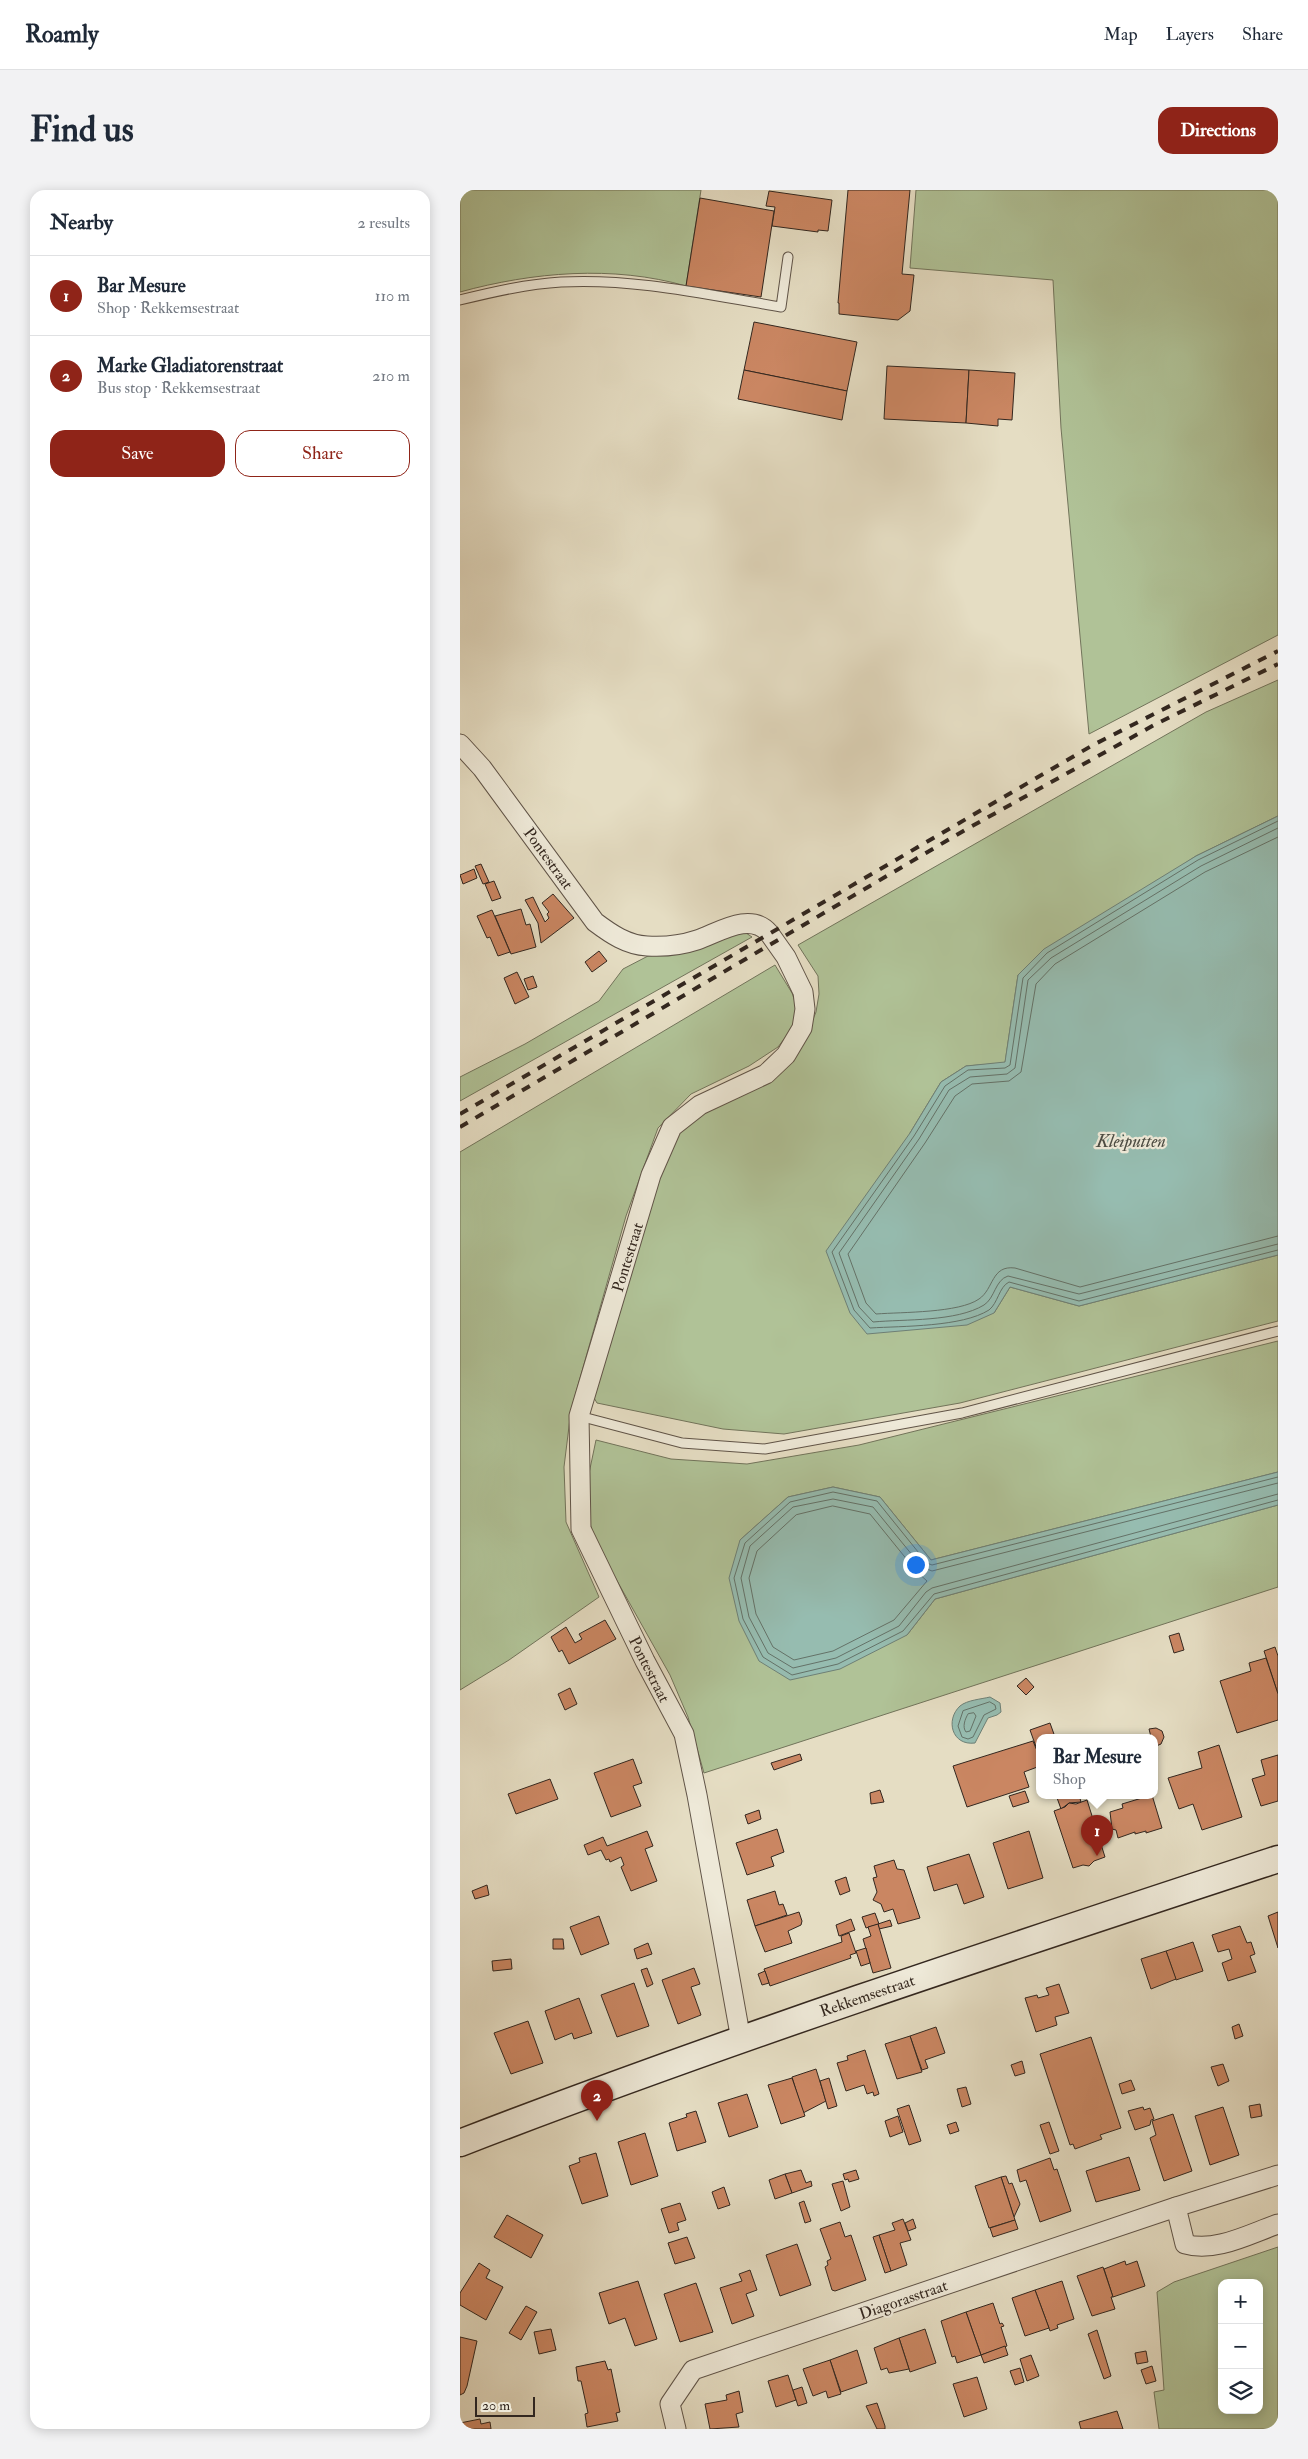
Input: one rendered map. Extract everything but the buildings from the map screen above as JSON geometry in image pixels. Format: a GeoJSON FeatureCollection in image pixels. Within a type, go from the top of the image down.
{"type":"FeatureCollection","features":[{"type":"Feature","properties":{"kind":"street","name":"Pontestraat"},"geometry":{"type":"LineString","coordinates":[[460,744],[482,768],[596,922],[611,934],[628,942],[647,946],[679,944],[747,922],[766,929],[786,957],[803,992],[805,1009],[802,1028],[786,1055],[766,1074],[700,1105],[672,1127],[651,1174],[579,1416],[581,1529],[645,1661],[684,1734],[741,2040]]}},
{"type":"Feature","properties":{"kind":"street","name":"Rekkemsestraat"},"geometry":{"type":"LineString","coordinates":[[460,2143],[568,2102],[887,1988],[1278,1860]]}},
{"type":"Feature","properties":{"kind":"street","name":"Diagorasstraat"},"geometry":{"type":"LineString","coordinates":[[676,2429],[670,2404],[693,2370],[1176,2207],[1278,2175]]}},
{"type":"Feature","properties":{"kind":"street"},"geometry":{"type":"LineString","coordinates":[[1176,2207],[1185,2244],[1199,2248],[1217,2245],[1278,2224]]}},
{"type":"Feature","properties":{"kind":"lane"},"geometry":{"type":"LineString","coordinates":[[460,300],[529,286],[561,282],[600,282],[676,288],[781,307],[788,257]]}},
{"type":"Feature","properties":{"kind":"lane"},"geometry":{"type":"LineString","coordinates":[[579,1416],[682,1443],[765,1449],[857,1434],[962,1413],[1278,1331]]}},
{"type":"Feature","properties":{"kind":"green space"},"geometry":{"type":"Polygon","coordinates":[[[463,190],[701,190],[686,286],[658,279],[602,273],[544,276],[488,285],[460,292],[460,202],[463,190]]]}},
{"type":"Feature","properties":{"kind":"green space"},"geometry":{"type":"Polygon","coordinates":[[[916,190],[1278,190],[1278,635],[1089,734],[1061,428],[1053,280],[910,268],[916,190]]]}},
{"type":"Feature","properties":{"kind":"green space"},"geometry":{"type":"Polygon","coordinates":[[[1278,680],[1278,816],[1196,856],[1018,975],[1005,1063],[966,1066],[941,1082],[910,1133],[994,1313],[1010,1287],[1079,1306],[1278,1255],[1278,1321],[960,1403],[784,1434],[723,1429],[597,1403],[593,1396],[664,1160],[677,1131],[802,1046],[816,1012],[819,994],[818,976],[798,945],[1206,712],[1278,680]]]}},
{"type":"Feature","properties":{"kind":"green space"},"geometry":{"type":"Polygon","coordinates":[[[740,929],[752,937],[460,1101],[460,1077],[525,1044],[599,1001],[623,969],[648,956],[675,953],[740,929]]]}},
{"type":"Feature","properties":{"kind":"green space"},"geometry":{"type":"Polygon","coordinates":[[[775,965],[792,993],[798,1010],[794,1026],[778,1047],[749,1066],[691,1094],[658,1128],[626,1216],[571,1410],[564,1467],[566,1522],[599,1597],[509,1660],[460,1690],[460,1152],[775,965]]]}},
{"type":"Feature","properties":{"kind":"green space"},"geometry":{"type":"Polygon","coordinates":[[[1278,1341],[1278,1472],[931,1560],[880,1497],[833,1487],[788,1497],[740,1540],[907,1635],[935,1599],[1278,1505],[1278,1587],[704,1773],[688,1717],[670,1675],[598,1547],[589,1521],[587,1483],[596,1440],[671,1459],[747,1464],[859,1445],[1278,1341]]]}},
{"type":"Feature","properties":{"kind":"green space"},"geometry":{"type":"Polygon","coordinates":[[[1278,2247],[1278,2429],[1159,2429],[1154,2392],[1164,2390],[1157,2292],[1174,2282],[1278,2247]]]}},
{"type":"Feature","properties":{"kind":"water","name":"Kleiputten"},"geometry":{"type":"Polygon","coordinates":[[[1278,816],[1278,1255],[1079,1306],[1010,1287],[994,1313],[967,1325],[867,1334],[850,1313],[826,1251],[910,1133],[941,1082],[966,1066],[1005,1062],[1018,975],[1044,949],[1196,856],[1278,816]]]}},
{"type":"Feature","properties":{"kind":"water"},"geometry":{"type":"Polygon","coordinates":[[[1278,1472],[1278,1505],[935,1599],[907,1635],[840,1669],[790,1680],[759,1661],[739,1621],[729,1578],[740,1540],[788,1497],[833,1487],[880,1497],[931,1560],[1278,1472]]]}},
{"type":"Feature","properties":{"kind":"water"},"geometry":{"type":"Polygon","coordinates":[[[990,1697],[1000,1703],[1001,1712],[988,1718],[975,1743],[967,1743],[961,1740],[953,1731],[952,1725],[955,1712],[967,1702],[990,1697]]]}},
{"type":"Feature","properties":{"kind":"railway"},"geometry":{"type":"LineString","coordinates":[[460,1114],[1093,745],[1278,651]]}},
{"type":"Feature","properties":{"kind":"railway"},"geometry":{"type":"LineString","coordinates":[[460,1127],[965,830],[1154,725],[1278,664]]}},
{"type":"Feature","properties":{"kind":"place","name":"Bar Mesure"},"geometry":{"type":"Point","coordinates":[1097,1856]}},
{"type":"Feature","properties":{"kind":"place","name":"Marke Gladiatorenstraat"},"geometry":{"type":"Point","coordinates":[597,2121]}}]}
